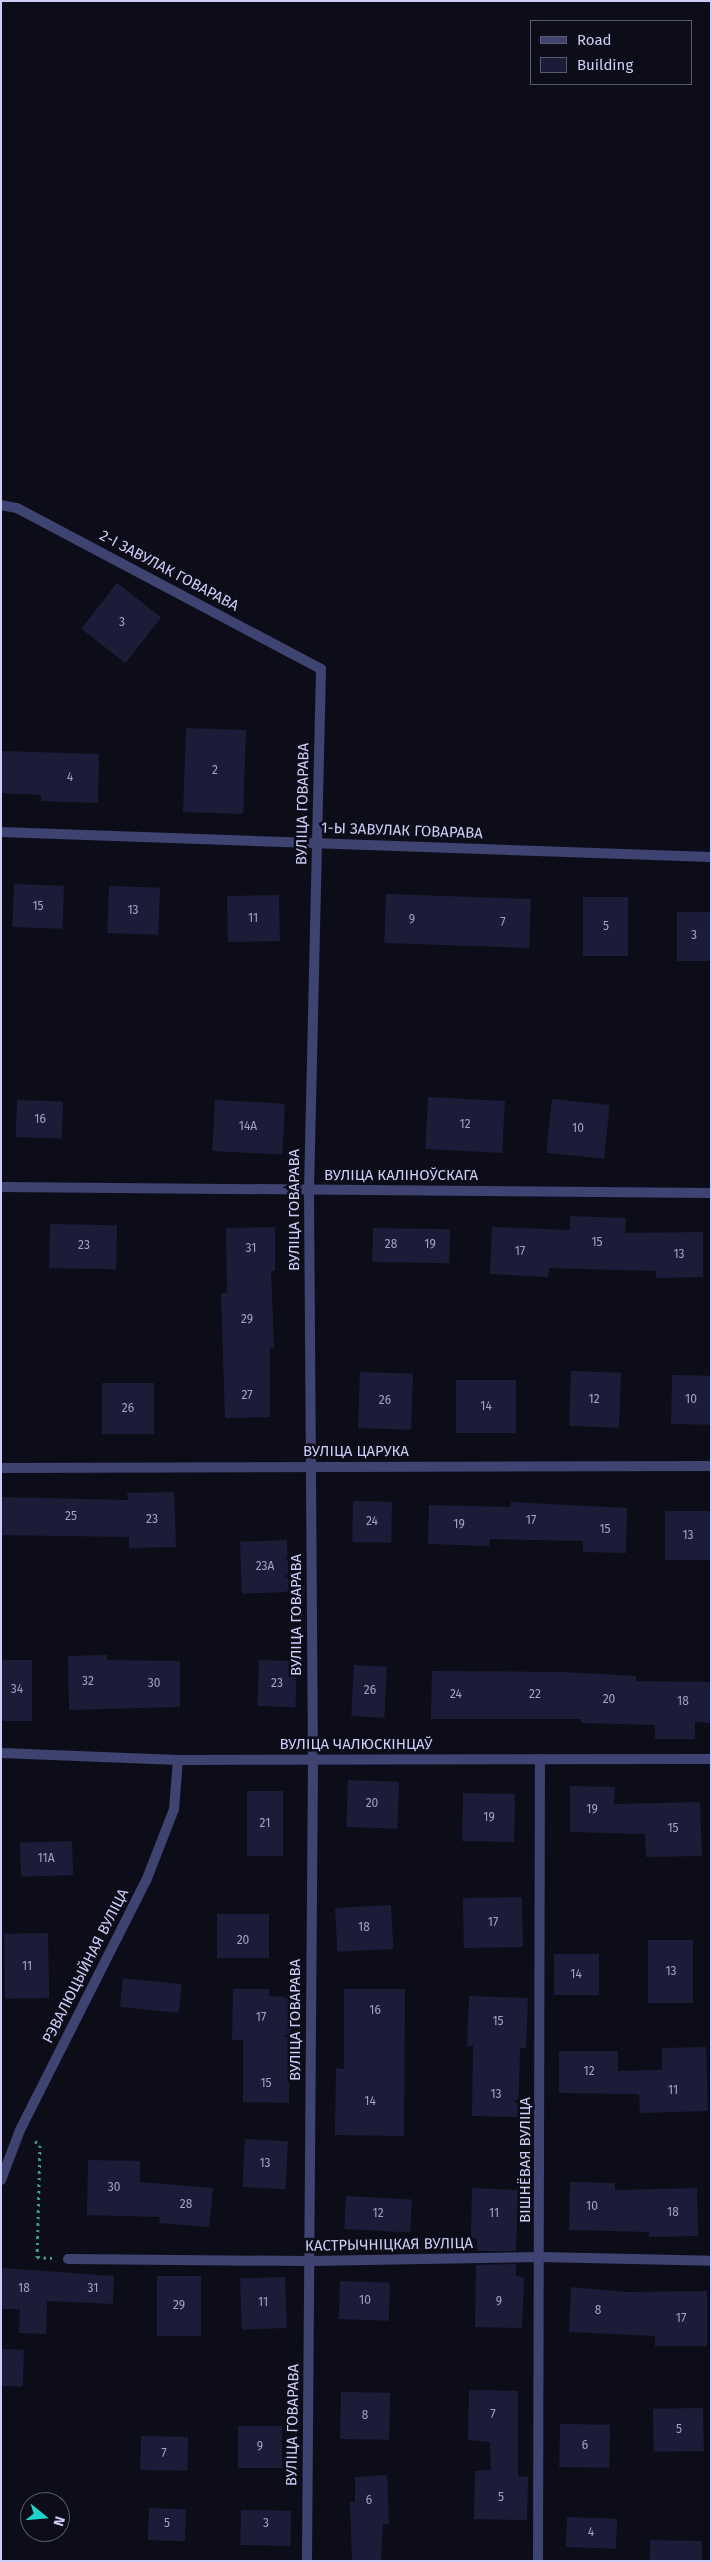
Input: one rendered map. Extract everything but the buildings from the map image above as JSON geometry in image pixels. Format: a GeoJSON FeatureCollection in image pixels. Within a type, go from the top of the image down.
{"type":"FeatureCollection","features":[{"type":"Feature","properties":{"kind":"street","name":"2-І ЗАВУЛАК ГОВАРАВА"},"geometry":{"type":"LineString","coordinates":[[1,505],[17,508],[321,669]]}},
{"type":"Feature","properties":{"kind":"street","name":"ВУЛІЦА ГОВАРАВА"},"geometry":{"type":"LineString","coordinates":[[307,2561],[313,1760],[310,1191],[321,669]]}},
{"type":"Feature","properties":{"kind":"street","name":"1-Ы ЗАВУЛАК ГОВАРАВА"},"geometry":{"type":"LineString","coordinates":[[1,832],[711,857]]}},
{"type":"Feature","properties":{"kind":"street","name":"ВУЛІЦА КАЛІНОЎСКАГА"},"geometry":{"type":"LineString","coordinates":[[1,1187],[310,1191],[711,1192]]}},
{"type":"Feature","properties":{"kind":"street","name":"ВУЛІЦА ЦАРУКА"},"geometry":{"type":"LineString","coordinates":[[1,1468],[711,1466]]}},
{"type":"Feature","properties":{"kind":"street","name":"ВУЛІЦА ЧАЛЮСКІНЦАЎ"},"geometry":{"type":"LineString","coordinates":[[1,1753],[178,1760],[711,1759]]}},
{"type":"Feature","properties":{"kind":"street","name":"ВІШНЁВАЯ ВУЛІЦА"},"geometry":{"type":"LineString","coordinates":[[538,2561],[541,2257],[540,1759]]}},
{"type":"Feature","properties":{"kind":"street","name":"РЭВАЛЮЦЫЙНАЯ ВУЛІЦА"},"geometry":{"type":"LineString","coordinates":[[1,2180],[20,2130],[146,1881],[174,1810],[178,1760]]}},
{"type":"Feature","properties":{"kind":"street","name":"КАСТРЫЧНІЦКАЯ ВУЛІЦА"},"geometry":{"type":"LineString","coordinates":[[68,2259],[309,2261],[541,2257],[711,2262]]}},
{"type":"Feature","properties":{"kind":"path"},"geometry":{"type":"LineString","coordinates":[[20,2130],[40,2145],[37,2257],[68,2259]]}}]}
